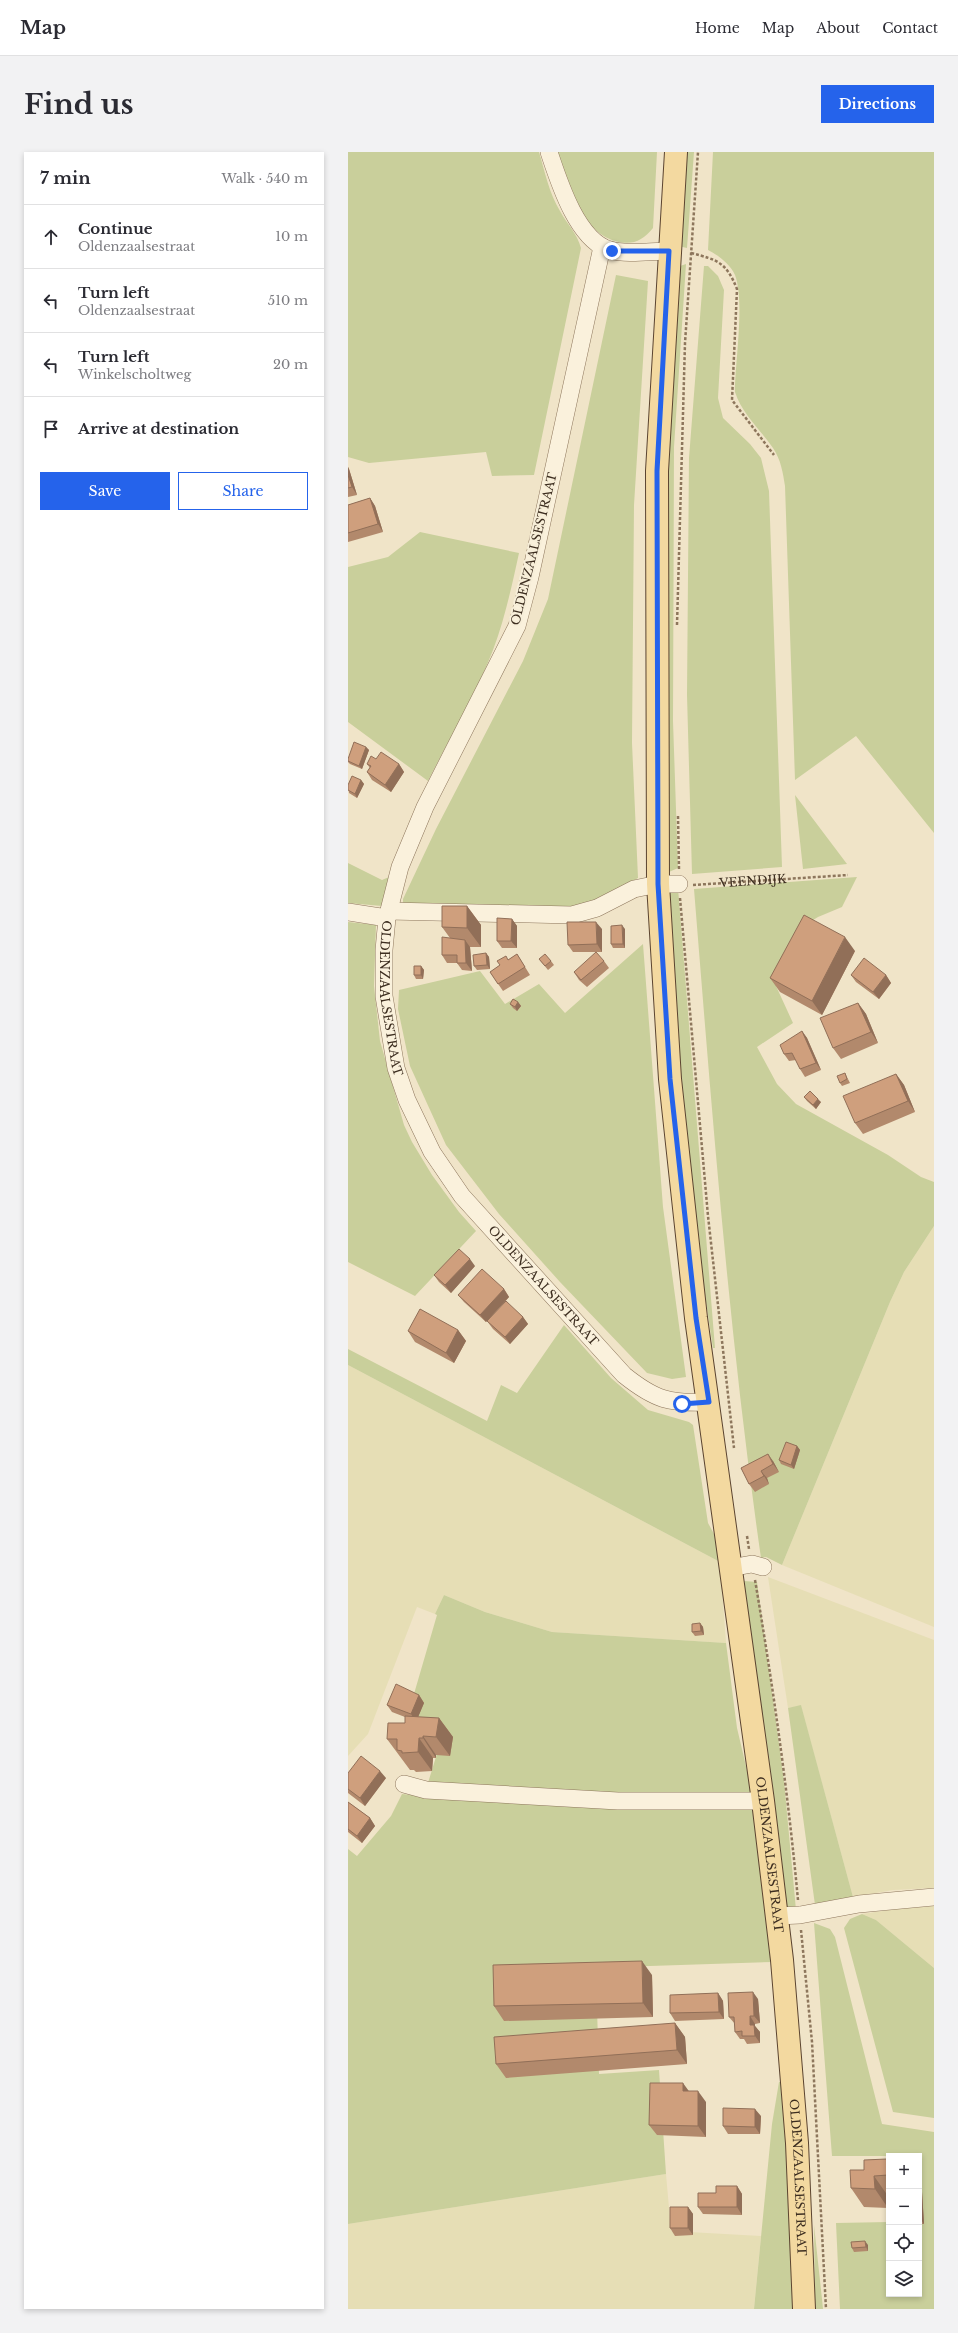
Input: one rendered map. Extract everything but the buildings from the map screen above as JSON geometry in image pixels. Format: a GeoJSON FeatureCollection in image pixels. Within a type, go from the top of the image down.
{"type":"FeatureCollection","features":[{"type":"Feature","properties":{"kind":"main road","name":"OLDENZAALSESTRAAT"},"geometry":{"type":"LineString","coordinates":[[676,152],[657,471],[658,884],[670,1079],[696,1318],[719,1401],[730,1568],[763,1800],[777,1916],[797,2143],[804,2309]]}},
{"type":"Feature","properties":{"kind":"street"},"geometry":{"type":"LineString","coordinates":[[549,152],[562,188],[582,229],[602,247],[620,252],[669,251]]}},
{"type":"Feature","properties":{"kind":"street","name":"OLDENZAALSESTRAAT"},"geometry":{"type":"LineString","coordinates":[[602,247],[530,577],[517,626],[425,806],[400,867],[388,914],[384,950],[384,996],[396,1068],[407,1100],[426,1140],[462,1196],[624,1375],[646,1392],[663,1400],[682,1404],[719,1401]]}},
{"type":"Feature","properties":{"kind":"street"},"geometry":{"type":"LineString","coordinates":[[348,912],[388,914],[572,915],[597,908],[634,889],[658,884],[679,884]]}},
{"type":"Feature","properties":{"kind":"street"},"geometry":{"type":"LineString","coordinates":[[730,1568],[752,1564],[763,1567]]}},
{"type":"Feature","properties":{"kind":"street"},"geometry":{"type":"LineString","coordinates":[[404,1784],[426,1790],[618,1801],[763,1800]]}},
{"type":"Feature","properties":{"kind":"street"},"geometry":{"type":"LineString","coordinates":[[777,1916],[800,1915],[859,1904],[934,1896]]}},
{"type":"Feature","properties":{"kind":"path"},"geometry":{"type":"LineString","coordinates":[[677,626],[685,343],[698,152]]}},
{"type":"Feature","properties":{"kind":"path"},"geometry":{"type":"LineString","coordinates":[[691,253],[714,259],[724,265],[731,274],[737,289],[732,400],[774,455]]}},
{"type":"Feature","properties":{"kind":"path"},"geometry":{"type":"LineString","coordinates":[[678,815],[679,884],[708,1216],[719,1401]]}},
{"type":"Feature","properties":{"kind":"path","name":"VEENDIJK"},"geometry":{"type":"LineString","coordinates":[[679,884],[848,875]]}},
{"type":"Feature","properties":{"kind":"shaded area"},"geometry":{"type":"Polygon","coordinates":[[[934,1226],[934,1627],[782,1565],[890,1302],[904,1272],[934,1226]]]}},
{"type":"Feature","properties":{"kind":"shaded area"},"geometry":{"type":"Polygon","coordinates":[[[348,1365],[720,1562],[726,1643],[552,1632],[485,1612],[444,1595],[435,1614],[417,1607],[368,1734],[348,1756],[348,1365]]]}},
{"type":"Feature","properties":{"kind":"shaded area"},"geometry":{"type":"Polygon","coordinates":[[[768,1577],[934,1640],[934,1888],[893,1890],[853,1897],[801,1706],[788,1708],[768,1577]]]}},
{"type":"Feature","properties":{"kind":"shaded area"},"geometry":{"type":"Polygon","coordinates":[[[934,1906],[934,1968],[876,1920],[862,1914],[895,1909],[934,1906]]]}},
{"type":"Feature","properties":{"kind":"shaded area"},"geometry":{"type":"Polygon","coordinates":[[[666,2174],[671,2231],[761,2236],[754,2309],[348,2309],[348,2224],[666,2174]]]}},
{"type":"Feature","properties":{"kind":"green space"},"geometry":{"type":"Polygon","coordinates":[[[348,152],[539,152],[556,204],[572,229],[581,248],[534,475],[492,476],[486,452],[369,463],[348,457],[348,152]]]}},
{"type":"Feature","properties":{"kind":"green space"},"geometry":{"type":"Polygon","coordinates":[[[552,152],[657,152],[653,228],[646,236],[638,241],[629,243],[619,242],[606,237],[595,229],[577,206],[552,152]]]}},
{"type":"Feature","properties":{"kind":"green space"},"geometry":{"type":"Polygon","coordinates":[[[686,152],[694,152],[687,248],[678,246],[686,152]]]}},
{"type":"Feature","properties":{"kind":"green space"},"geometry":{"type":"Polygon","coordinates":[[[713,152],[934,152],[934,833],[856,736],[795,780],[785,486],[776,453],[742,407],[735,392],[739,332],[738,286],[735,275],[730,267],[720,257],[708,250],[713,152]]]}},
{"type":"Feature","properties":{"kind":"green space"},"geometry":{"type":"Polygon","coordinates":[[[686,264],[674,447],[673,721],[678,868],[669,872],[666,869],[663,590],[677,267],[686,264]]]}},
{"type":"Feature","properties":{"kind":"green space"},"geometry":{"type":"Polygon","coordinates":[[[704,266],[708,266],[718,276],[724,290],[718,398],[723,418],[750,444],[761,458],[769,491],[782,867],[692,874],[687,695],[689,458],[704,266]]]}},
{"type":"Feature","properties":{"kind":"green space"},"geometry":{"type":"Polygon","coordinates":[[[616,275],[648,281],[634,505],[632,743],[638,878],[584,909],[403,906],[403,899],[436,829],[523,661],[548,599],[616,275]]]}},
{"type":"Feature","properties":{"kind":"green space"},"geometry":{"type":"Polygon","coordinates":[[[420,532],[519,553],[505,614],[493,650],[471,700],[428,781],[348,722],[348,567],[388,557],[420,532]]]}},
{"type":"Feature","properties":{"kind":"green space"},"geometry":{"type":"Polygon","coordinates":[[[795,795],[847,864],[803,869],[795,795]]]}},
{"type":"Feature","properties":{"kind":"green space"},"geometry":{"type":"Polygon","coordinates":[[[348,863],[382,880],[389,877],[382,906],[348,903],[348,863]]]}},
{"type":"Feature","properties":{"kind":"green space"},"geometry":{"type":"Polygon","coordinates":[[[857,877],[842,907],[818,917],[805,925],[776,986],[793,1023],[757,1047],[777,1084],[796,1104],[888,1155],[921,1177],[934,1182],[934,1226],[904,1272],[890,1302],[782,1565],[766,1557],[761,1558],[750,1475],[730,1308],[694,889],[857,877]]]}},
{"type":"Feature","properties":{"kind":"green space"},"geometry":{"type":"Polygon","coordinates":[[[678,888],[715,1348],[713,1348],[694,1223],[664,893],[678,888]]]}},
{"type":"Feature","properties":{"kind":"green space"},"geometry":{"type":"Polygon","coordinates":[[[348,922],[376,925],[374,986],[380,1041],[404,1125],[412,1142],[432,1175],[459,1212],[476,1231],[415,1296],[348,1262],[348,922]]]}},
{"type":"Feature","properties":{"kind":"green space"},"geometry":{"type":"Polygon","coordinates":[[[643,944],[663,1207],[686,1377],[672,1379],[647,1373],[560,1282],[499,1214],[446,1145],[410,1066],[398,1009],[399,990],[480,971],[505,1004],[539,984],[565,1013],[643,944]]]}},
{"type":"Feature","properties":{"kind":"green space"},"geometry":{"type":"Polygon","coordinates":[[[564,1325],[611,1378],[648,1410],[689,1422],[693,1425],[708,1523],[719,1543],[720,1562],[348,1365],[348,1349],[487,1421],[501,1385],[517,1393],[564,1325]]]}},
{"type":"Feature","properties":{"kind":"green space"},"geometry":{"type":"Polygon","coordinates":[[[744,1581],[757,1582],[784,1781],[796,1910],[788,1909],[787,1906],[744,1581]]]}},
{"type":"Feature","properties":{"kind":"green space"},"geometry":{"type":"Polygon","coordinates":[[[444,1595],[485,1612],[552,1632],[726,1643],[737,1728],[753,1796],[635,1798],[427,1786],[440,1744],[402,1735],[437,1615],[435,1614],[444,1595]]]}},
{"type":"Feature","properties":{"kind":"green space"},"geometry":{"type":"Polygon","coordinates":[[[801,1705],[853,1897],[815,1905],[788,1708],[801,1705]]]}},
{"type":"Feature","properties":{"kind":"green space"},"geometry":{"type":"Polygon","coordinates":[[[402,1794],[462,1800],[755,1809],[773,1962],[589,1968],[597,2008],[599,2074],[659,2070],[666,2174],[348,2224],[348,1849],[357,1856],[391,1816],[402,1794]]]}},
{"type":"Feature","properties":{"kind":"green space"},"geometry":{"type":"Polygon","coordinates":[[[862,1914],[876,1920],[934,1968],[934,2118],[893,2112],[844,1928],[850,1919],[862,1914]]]}},
{"type":"Feature","properties":{"kind":"green space"},"geometry":{"type":"Polygon","coordinates":[[[814,1923],[830,1929],[835,1937],[882,2124],[934,2132],[934,2309],[840,2309],[836,2223],[886,2222],[886,2297],[922,2297],[922,2153],[886,2153],[886,2156],[832,2156],[814,1923]]]}},
{"type":"Feature","properties":{"kind":"green space"},"geometry":{"type":"Polygon","coordinates":[[[779,2082],[783,2082],[794,2309],[754,2309],[772,2124],[779,2082]]]}},
{"type":"Feature","properties":{"kind":"green space"},"geometry":{"type":"Polygon","coordinates":[[[814,2225],[822,2299],[823,2309],[815,2309],[814,2225]]]}},
{"type":"Feature","properties":{"kind":"route"},"geometry":{"type":"LineString","coordinates":[[612,251],[669,251],[657,471],[656,770],[658,884],[670,1079],[696,1318],[709,1402],[682,1404]]}}]}
